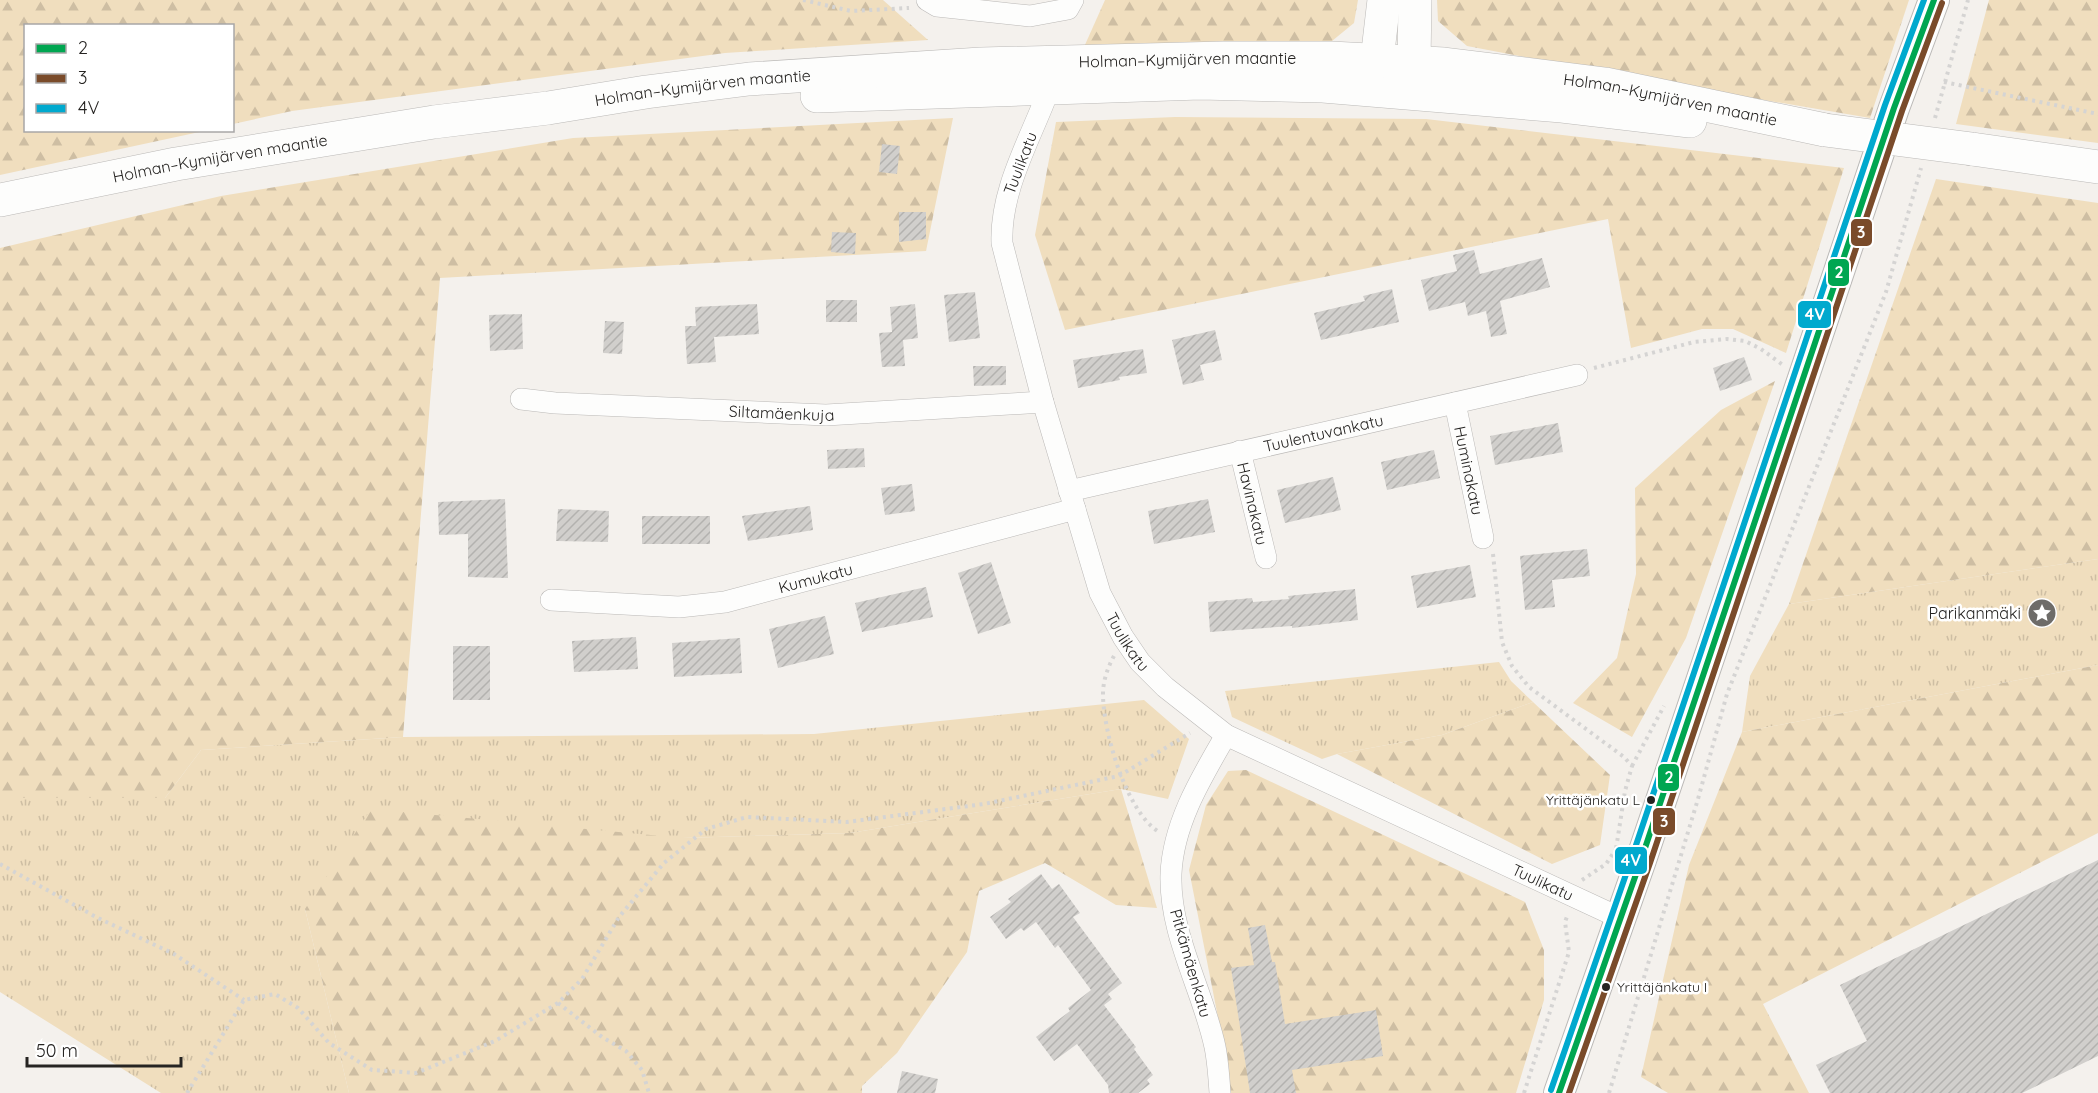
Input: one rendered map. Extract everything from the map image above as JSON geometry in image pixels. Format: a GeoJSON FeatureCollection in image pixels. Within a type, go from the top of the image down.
{"type":"FeatureCollection","features":[{"type":"Feature","properties":{"kind":"highway"},"geometry":{"type":"LineString","coordinates":[[1384,0],[1377,60],[1387,81],[1399,91],[1408,82],[1414,62],[1415,0]]}},
{"type":"Feature","properties":{"kind":"highway","name":"Holman–Kymijärven maantie"},"geometry":{"type":"LineString","coordinates":[[0,200],[176,164],[434,122],[749,79],[981,64],[1224,58],[1377,60],[1518,72],[1605,84],[1825,130],[2098,167]]}},
{"type":"Feature","properties":{"kind":"highway","name":"Holman–Kymijärven maantie"},"geometry":{"type":"LineString","coordinates":[[548,108],[991,89],[1200,83],[1323,86],[1399,91],[1562,106],[1736,126],[1825,130]]}},
{"type":"Feature","properties":{"kind":"main road"},"geometry":{"type":"LineString","coordinates":[[1893,108],[1922,0]]}},
{"type":"Feature","properties":{"kind":"main road"},"geometry":{"type":"LineString","coordinates":[[1558,1093],[1620,918],[1628,854],[1803,376],[1893,108],[1934,0]]}},
{"type":"Feature","properties":{"kind":"street"},"geometry":{"type":"LineString","coordinates":[[932,3],[1030,15],[1070,4]]}},
{"type":"Feature","properties":{"kind":"street","name":"Tuulikatu"},"geometry":{"type":"LineString","coordinates":[[1044,102],[1007,197],[1001,223],[1002,243],[1043,402],[1100,593],[1140,662],[1164,687],[1226,735],[1620,918]]}},
{"type":"Feature","properties":{"kind":"street","name":"Tuulentuvankatu"},"geometry":{"type":"LineString","coordinates":[[1072,500],[1240,451],[1577,375]]}},
{"type":"Feature","properties":{"kind":"street","name":"Siltamäenkuja"},"geometry":{"type":"LineString","coordinates":[[521,399],[555,403],[826,415],[1043,402]]}},
{"type":"Feature","properties":{"kind":"street","name":"Huminakatu"},"geometry":{"type":"LineString","coordinates":[[1455,403],[1483,538]]}},
{"type":"Feature","properties":{"kind":"street","name":"Havinakatu"},"geometry":{"type":"LineString","coordinates":[[1240,451],[1266,558]]}},
{"type":"Feature","properties":{"kind":"street","name":"Kumukatu"},"geometry":{"type":"LineString","coordinates":[[551,600],[679,607],[724,602],[1072,500]]}},
{"type":"Feature","properties":{"kind":"street","name":"Pitkämäenkatu"},"geometry":{"type":"LineString","coordinates":[[1220,1093],[1215,1047],[1179,931],[1173,903],[1171,876],[1177,838],[1188,806],[1226,735]]}},
{"type":"Feature","properties":{"kind":"path"},"geometry":{"type":"LineString","coordinates":[[803,0],[851,11],[932,3]]}},
{"type":"Feature","properties":{"kind":"path"},"geometry":{"type":"LineString","coordinates":[[1932,128],[1968,0]]}},
{"type":"Feature","properties":{"kind":"path"},"geometry":{"type":"LineString","coordinates":[[1944,82],[2098,114]]}},
{"type":"Feature","properties":{"kind":"path"},"geometry":{"type":"LineString","coordinates":[[1609,1093],[1698,799],[1727,694],[1886,292],[1923,162]]}},
{"type":"Feature","properties":{"kind":"path"},"geometry":{"type":"LineString","coordinates":[[1577,375],[1601,366],[1694,342],[1727,339],[1745,341],[1803,376]]}},
{"type":"Feature","properties":{"kind":"path"},"geometry":{"type":"LineString","coordinates":[[1483,538],[1493,554],[1502,642],[1512,666],[1529,687],[1624,757],[1632,766],[1625,791],[1628,854],[1583,878],[1574,896],[1564,922],[1569,952],[1524,1093]]}},
{"type":"Feature","properties":{"kind":"path"},"geometry":{"type":"LineString","coordinates":[[1124,637],[1107,670],[1103,691],[1105,712],[1119,776],[1144,821],[1162,834],[1177,838]]}},
{"type":"Feature","properties":{"kind":"path"},"geometry":{"type":"LineString","coordinates":[[0,864],[96,917],[174,954],[244,1000],[275,994],[298,1008],[329,1044],[372,1071],[416,1072],[495,1041],[558,1003],[582,979],[619,916],[664,863],[706,829],[747,817],[847,822],[984,804],[1119,776],[1209,721]]}},
{"type":"Feature","properties":{"kind":"path"},"geometry":{"type":"LineString","coordinates":[[187,1093],[244,1000]]}},
{"type":"Feature","properties":{"kind":"path"},"geometry":{"type":"LineString","coordinates":[[558,1003],[602,1037],[626,1051],[642,1070],[649,1093]]}},
{"type":"Feature","properties":{"kind":"green space"},"geometry":{"type":"Polygon","coordinates":[[[0,0],[883,0],[928,40],[725,53],[292,111],[234,124],[234,24],[24,24],[24,132],[199,132],[0,175],[0,0]]]}},
{"type":"Feature","properties":{"kind":"green space"},"geometry":{"type":"Polygon","coordinates":[[[1105,0],[1358,0],[1354,23],[1332,41],[1080,56],[1105,0]]]}},
{"type":"Feature","properties":{"kind":"green space"},"geometry":{"type":"Polygon","coordinates":[[[1437,0],[1909,0],[1870,118],[1647,80],[1467,46],[1438,21],[1437,0]]]}},
{"type":"Feature","properties":{"kind":"green space"},"geometry":{"type":"Polygon","coordinates":[[[1989,0],[2098,0],[2098,143],[1956,124],[1989,0]]]}},
{"type":"Feature","properties":{"kind":"green space"},"geometry":{"type":"Polygon","coordinates":[[[1175,117],[1426,119],[1844,168],[1786,353],[1733,329],[1702,329],[1631,348],[1608,219],[1065,330],[1035,235],[1056,122],[1175,117]]]}},
{"type":"Feature","properties":{"kind":"green space"},"geometry":{"type":"Polygon","coordinates":[[[953,118],[926,251],[440,278],[403,737],[201,750],[165,798],[0,798],[0,248],[221,196],[573,138],[953,118]]]}},
{"type":"Feature","properties":{"kind":"green space"},"geometry":{"type":"Polygon","coordinates":[[[1936,179],[2098,203],[2098,559],[1789,604],[1936,179]]]}},
{"type":"Feature","properties":{"kind":"green space"},"geometry":{"type":"Polygon","coordinates":[[[1775,381],[1686,638],[1632,737],[1573,703],[1617,658],[1636,574],[1635,488],[1721,410],[1775,381]]]}},
{"type":"Feature","properties":{"kind":"green space"},"geometry":{"type":"Polygon","coordinates":[[[2098,559],[2098,665],[1742,732],[1750,676],[1789,604],[2098,559]]]}},
{"type":"Feature","properties":{"kind":"green space"},"geometry":{"type":"Polygon","coordinates":[[[1499,662],[1511,681],[1533,702],[1442,735],[1337,754],[1322,759],[1232,717],[1225,691],[1499,662]]]}},
{"type":"Feature","properties":{"kind":"green space"},"geometry":{"type":"Polygon","coordinates":[[[2098,665],[2098,833],[1763,1004],[1809,1093],[1668,1093],[1641,1077],[1689,865],[1742,732],[2098,665]]]}},
{"type":"Feature","properties":{"kind":"green space"},"geometry":{"type":"Polygon","coordinates":[[[1144,700],[1189,739],[1168,799],[1121,789],[850,833],[683,838],[305,909],[349,1093],[161,1093],[0,992],[0,798],[165,798],[201,750],[403,737],[814,734],[1144,700]]]}},
{"type":"Feature","properties":{"kind":"green space"},"geometry":{"type":"Polygon","coordinates":[[[1533,702],[1610,775],[1600,845],[1552,864],[1337,754],[1442,735],[1533,702]]]}},
{"type":"Feature","properties":{"kind":"green space"},"geometry":{"type":"Polygon","coordinates":[[[1246,770],[1525,902],[1544,950],[1544,1000],[1516,1093],[1229,1093],[1228,1068],[1189,870],[1206,805],[1228,771],[1246,770]]]}},
{"type":"Feature","properties":{"kind":"green space"},"geometry":{"type":"Polygon","coordinates":[[[1121,789],[1157,908],[1116,905],[1045,863],[979,891],[967,952],[897,1053],[862,1086],[862,1093],[349,1093],[305,909],[371,809],[683,838],[850,833],[1121,789]]]}},
{"type":"Feature","properties":{"kind":"building"},"geometry":{"type":"Polygon","coordinates":[[[882,144],[900,146],[897,174],[879,172],[882,144]]]}},
{"type":"Feature","properties":{"kind":"building"},"geometry":{"type":"Polygon","coordinates":[[[899,212],[926,212],[926,239],[899,242],[899,212]]]}},
{"type":"Feature","properties":{"kind":"building"},"geometry":{"type":"Polygon","coordinates":[[[832,232],[856,233],[855,254],[831,252],[832,232]]]}},
{"type":"Feature","properties":{"kind":"building"},"geometry":{"type":"Polygon","coordinates":[[[1474,250],[1480,274],[1542,258],[1550,287],[1500,301],[1507,334],[1491,337],[1486,311],[1468,316],[1465,302],[1429,311],[1421,280],[1457,271],[1453,255],[1474,250]]]}},
{"type":"Feature","properties":{"kind":"building"},"geometry":{"type":"Polygon","coordinates":[[[1392,289],[1399,322],[1321,340],[1314,313],[1365,301],[1363,296],[1392,289]]]}},
{"type":"Feature","properties":{"kind":"building"},"geometry":{"type":"Polygon","coordinates":[[[975,292],[980,338],[949,342],[944,295],[975,292]]]}},
{"type":"Feature","properties":{"kind":"building"},"geometry":{"type":"Polygon","coordinates":[[[826,300],[857,300],[857,322],[826,322],[826,300]]]}},
{"type":"Feature","properties":{"kind":"building"},"geometry":{"type":"Polygon","coordinates":[[[757,304],[759,334],[714,337],[716,362],[687,364],[685,326],[696,326],[695,307],[757,304]]]}},
{"type":"Feature","properties":{"kind":"building"},"geometry":{"type":"Polygon","coordinates":[[[915,304],[918,338],[903,340],[905,366],[882,367],[879,333],[892,332],[890,307],[915,304]]]}},
{"type":"Feature","properties":{"kind":"building"},"geometry":{"type":"Polygon","coordinates":[[[522,314],[523,349],[490,351],[489,315],[522,314]]]}},
{"type":"Feature","properties":{"kind":"building"},"geometry":{"type":"Polygon","coordinates":[[[605,321],[624,322],[622,354],[603,353],[605,321]]]}},
{"type":"Feature","properties":{"kind":"building"},"geometry":{"type":"Polygon","coordinates":[[[1215,330],[1222,360],[1200,365],[1204,380],[1183,385],[1172,340],[1215,330]]]}},
{"type":"Feature","properties":{"kind":"building"},"geometry":{"type":"Polygon","coordinates":[[[1143,349],[1147,373],[1119,377],[1120,380],[1078,388],[1073,360],[1143,349]]]}},
{"type":"Feature","properties":{"kind":"building"},"geometry":{"type":"Polygon","coordinates":[[[1744,357],[1752,380],[1720,391],[1713,368],[1744,357]]]}},
{"type":"Feature","properties":{"kind":"building"},"geometry":{"type":"Polygon","coordinates":[[[973,366],[1006,366],[1006,385],[974,386],[973,366]]]}},
{"type":"Feature","properties":{"kind":"building"},"geometry":{"type":"Polygon","coordinates":[[[1558,423],[1563,452],[1495,465],[1490,436],[1558,423]]]}},
{"type":"Feature","properties":{"kind":"building"},"geometry":{"type":"Polygon","coordinates":[[[864,448],[865,467],[828,469],[827,450],[864,448]]]}},
{"type":"Feature","properties":{"kind":"building"},"geometry":{"type":"Polygon","coordinates":[[[1434,450],[1440,478],[1387,490],[1381,462],[1434,450]]]}},
{"type":"Feature","properties":{"kind":"building"},"geometry":{"type":"Polygon","coordinates":[[[1333,477],[1341,510],[1285,523],[1277,490],[1333,477]]]}},
{"type":"Feature","properties":{"kind":"building"},"geometry":{"type":"Polygon","coordinates":[[[912,484],[915,511],[885,515],[881,488],[912,484]]]}},
{"type":"Feature","properties":{"kind":"building"},"geometry":{"type":"Polygon","coordinates":[[[505,499],[508,578],[468,577],[468,534],[439,535],[438,502],[505,499]]]}},
{"type":"Feature","properties":{"kind":"building"},"geometry":{"type":"Polygon","coordinates":[[[1208,499],[1215,532],[1154,544],[1148,511],[1208,499]]]}},
{"type":"Feature","properties":{"kind":"building"},"geometry":{"type":"Polygon","coordinates":[[[810,506],[813,530],[748,541],[742,516],[810,506]]]}},
{"type":"Feature","properties":{"kind":"building"},"geometry":{"type":"Polygon","coordinates":[[[558,509],[609,511],[608,542],[556,541],[558,509]]]}},
{"type":"Feature","properties":{"kind":"building"},"geometry":{"type":"Polygon","coordinates":[[[642,516],[710,516],[710,544],[642,544],[642,516]]]}},
{"type":"Feature","properties":{"kind":"building"},"geometry":{"type":"Polygon","coordinates":[[[1587,549],[1590,576],[1552,580],[1555,607],[1525,610],[1520,556],[1587,549]]]}},
{"type":"Feature","properties":{"kind":"building"},"geometry":{"type":"Polygon","coordinates":[[[991,562],[1011,623],[978,634],[958,573],[991,562]]]}},
{"type":"Feature","properties":{"kind":"building"},"geometry":{"type":"Polygon","coordinates":[[[1470,565],[1476,597],[1417,608],[1411,576],[1470,565]]]}},
{"type":"Feature","properties":{"kind":"building"},"geometry":{"type":"Polygon","coordinates":[[[926,587],[933,617],[862,632],[855,603],[926,587]]]}},
{"type":"Feature","properties":{"kind":"building"},"geometry":{"type":"Polygon","coordinates":[[[1355,589],[1358,620],[1292,628],[1292,626],[1210,632],[1208,602],[1252,598],[1253,602],[1289,599],[1288,596],[1355,589]]]}},
{"type":"Feature","properties":{"kind":"building"},"geometry":{"type":"Polygon","coordinates":[[[825,616],[834,654],[778,668],[769,629],[825,616]]]}},
{"type":"Feature","properties":{"kind":"building"},"geometry":{"type":"Polygon","coordinates":[[[636,637],[638,669],[574,672],[572,641],[636,637]]]}},
{"type":"Feature","properties":{"kind":"building"},"geometry":{"type":"Polygon","coordinates":[[[740,638],[742,673],[674,677],[672,643],[740,638]]]}},
{"type":"Feature","properties":{"kind":"building"},"geometry":{"type":"Polygon","coordinates":[[[453,646],[490,646],[490,700],[453,700],[453,646]]]}},
{"type":"Feature","properties":{"kind":"building"},"geometry":{"type":"Polygon","coordinates":[[[2098,860],[2098,1056],[2022,1093],[1830,1093],[1816,1065],[1867,1041],[1840,985],[2098,860]]]}},
{"type":"Feature","properties":{"kind":"building"},"geometry":{"type":"Polygon","coordinates":[[[1041,874],[1052,889],[1059,884],[1080,913],[1073,917],[1122,983],[1108,994],[1112,999],[1104,1005],[1136,1047],[1134,1049],[1153,1075],[1147,1080],[1150,1084],[1138,1093],[1109,1093],[1108,1085],[1077,1044],[1054,1061],[1036,1037],[1070,1011],[1068,1008],[1091,990],[1058,945],[1055,948],[1036,922],[1024,931],[1021,928],[1006,939],[990,917],[1011,902],[1008,899],[1041,874]]]}},
{"type":"Feature","properties":{"kind":"building"},"geometry":{"type":"Polygon","coordinates":[[[1265,925],[1272,962],[1275,962],[1285,1024],[1376,1010],[1383,1056],[1292,1070],[1296,1093],[1250,1093],[1231,968],[1254,965],[1248,928],[1265,925]]]}},
{"type":"Feature","properties":{"kind":"building"},"geometry":{"type":"Polygon","coordinates":[[[902,1071],[938,1079],[935,1093],[897,1093],[902,1071]]]}},
{"type":"Feature","properties":{"kind":"transit line","name":"4V"},"geometry":{"type":"LineString","coordinates":[[1551,1090],[1632,857],[1885,105],[1924,0]]}},
{"type":"Feature","properties":{"kind":"transit line","name":"2"},"geometry":{"type":"LineString","coordinates":[[1559,1093],[1641,860],[1894,108],[1934,0]]}},
{"type":"Feature","properties":{"kind":"transit line","name":"3"},"geometry":{"type":"LineString","coordinates":[[1569,1093],[1650,863],[1902,111],[1942,3]]}},
{"type":"Feature","properties":{"kind":"place","name":"Parikanmäki"},"geometry":{"type":"Point","coordinates":[2042,613]}},
{"type":"Feature","properties":{"kind":"place","name":"Yrittäjänkatu L"},"geometry":{"type":"Point","coordinates":[1651,800]}},
{"type":"Feature","properties":{"kind":"place","name":"Yrittäjänkatu I"},"geometry":{"type":"Point","coordinates":[1606,987]}}]}
